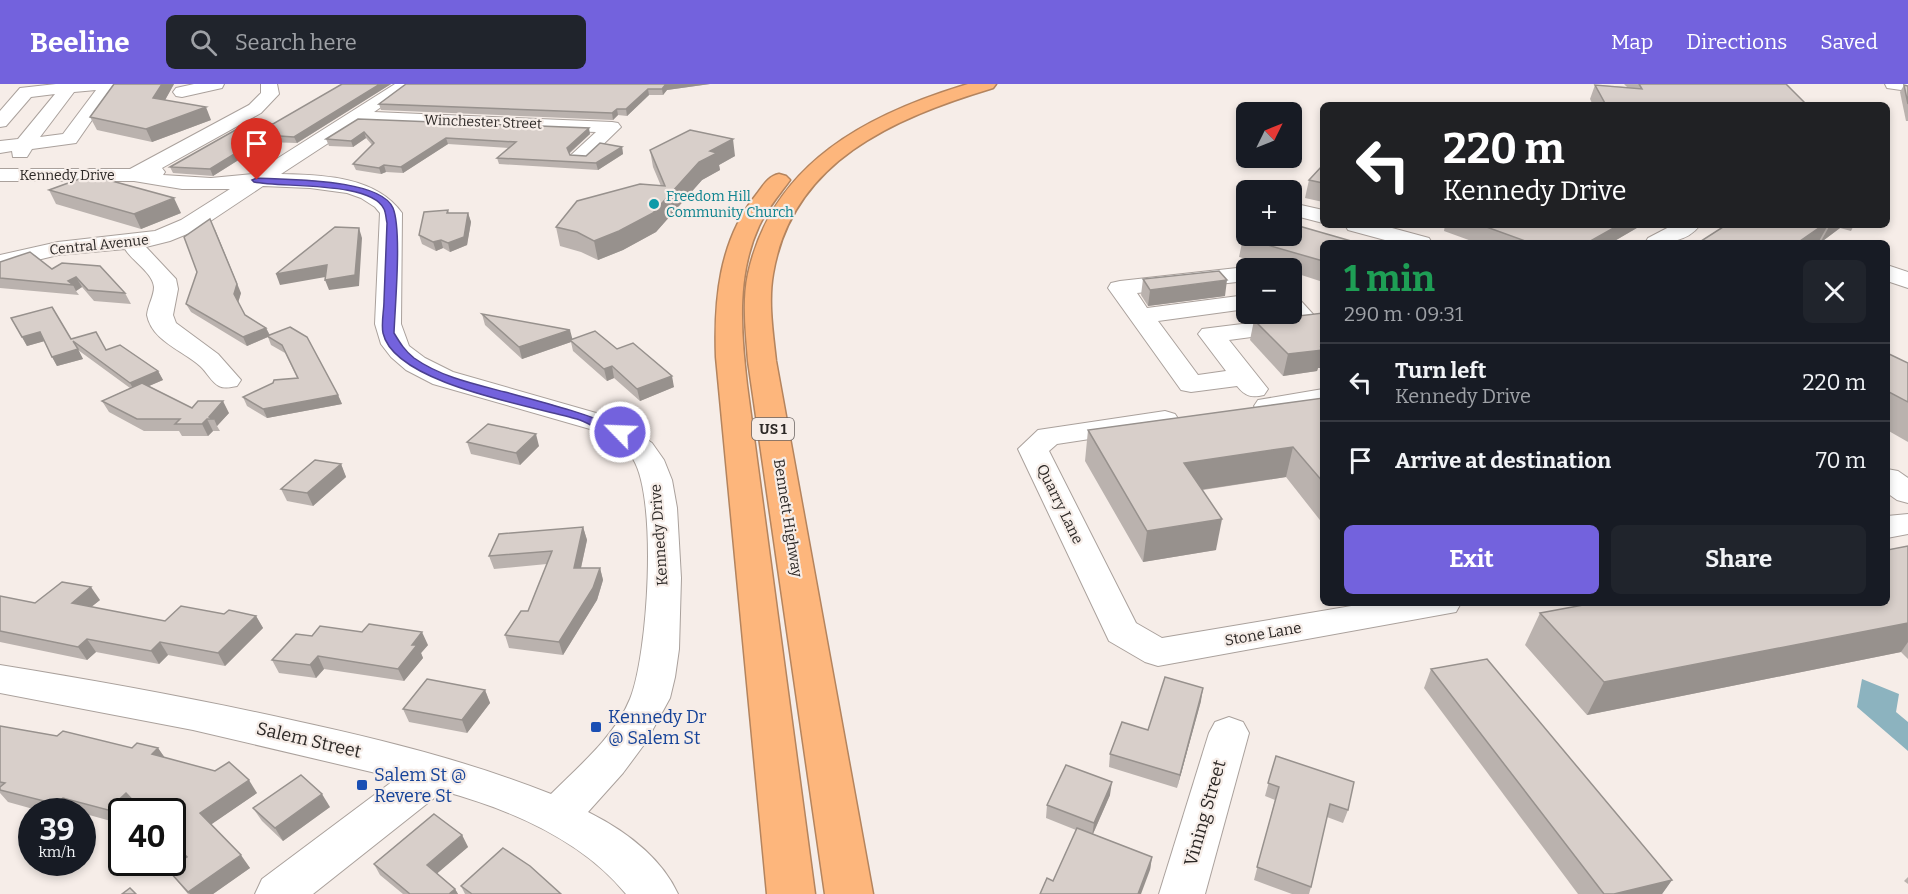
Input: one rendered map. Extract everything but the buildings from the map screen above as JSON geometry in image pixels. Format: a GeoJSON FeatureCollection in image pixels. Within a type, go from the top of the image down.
{"type":"FeatureCollection","features":[{"type":"Feature","properties":{"kind":"highway","name":"US 1"},"geometry":{"type":"LineString","coordinates":[[791,894],[730,365],[728,309],[731,276],[739,246],[751,218],[773,187],[801,160],[827,141],[873,115],[956,84]]}},
{"type":"Feature","properties":{"kind":"highway","name":"Bennett Highway"},"geometry":{"type":"LineString","coordinates":[[849,894],[765,381],[759,324],[760,274],[766,245],[777,218],[802,182],[824,161],[849,142],[893,118],[942,98],[987,84]]}},
{"type":"Feature","properties":{"kind":"street"},"geometry":{"type":"LineString","coordinates":[[0,122],[26,92],[109,84],[69,139],[9,157]]}},
{"type":"Feature","properties":{"kind":"street"},"geometry":{"type":"LineString","coordinates":[[182,92],[216,84]]}},
{"type":"Feature","properties":{"kind":"street","name":"Kennedy Drive"},"geometry":{"type":"LineString","coordinates":[[134,175],[255,109],[270,94],[269,84]]}},
{"type":"Feature","properties":{"kind":"street","name":"Central Avenue"},"geometry":{"type":"LineString","coordinates":[[0,262],[63,248],[134,243],[165,237],[180,231],[406,84]]}},
{"type":"Feature","properties":{"kind":"street"},"geometry":{"type":"LineString","coordinates":[[1893,84],[1908,86]]}},
{"type":"Feature","properties":{"kind":"street"},"geometry":{"type":"LineString","coordinates":[[9,157],[71,86]]}},
{"type":"Feature","properties":{"kind":"street","name":"Winchester Street"},"geometry":{"type":"LineString","coordinates":[[354,117],[612,127],[580,156]]}},
{"type":"Feature","properties":{"kind":"street","name":"Kennedy Drive"},"geometry":{"type":"LineString","coordinates":[[9,157],[161,180],[205,183],[257,180],[333,185],[376,196],[388,207],[392,223],[388,324],[389,333],[399,351],[424,370],[443,378],[607,425],[637,446],[652,468],[658,487],[660,507],[662,639],[655,683],[642,713],[620,747],[557,816]]}},
{"type":"Feature","properties":{"kind":"street"},"geometry":{"type":"LineString","coordinates":[[1302,212],[1320,216]]}},
{"type":"Feature","properties":{"kind":"street"},"geometry":{"type":"LineString","coordinates":[[1367,228],[1410,240]]}},
{"type":"Feature","properties":{"kind":"street"},"geometry":{"type":"LineString","coordinates":[[1662,240],[1684,228]]}},
{"type":"Feature","properties":{"kind":"street"},"geometry":{"type":"LineString","coordinates":[[134,243],[137,252],[164,279],[166,288],[160,313],[165,326],[173,335],[215,365],[226,380]]}},
{"type":"Feature","properties":{"kind":"street"},"geometry":{"type":"LineString","coordinates":[[1890,274],[1908,281]]}},
{"type":"Feature","properties":{"kind":"street"},"geometry":{"type":"LineString","coordinates":[[1236,275],[1120,288],[1191,384],[1244,377]]}},
{"type":"Feature","properties":{"kind":"street"},"geometry":{"type":"LineString","coordinates":[[1141,316],[1236,303]]}},
{"type":"Feature","properties":{"kind":"street"},"geometry":{"type":"LineString","coordinates":[[1159,340],[1292,324]]}},
{"type":"Feature","properties":{"kind":"street"},"geometry":{"type":"LineString","coordinates":[[1211,334],[1268,406]]}},
{"type":"Feature","properties":{"kind":"street"},"geometry":{"type":"LineString","coordinates":[[1233,411],[1320,398]]}},
{"type":"Feature","properties":{"kind":"street","name":"Quarry Lane"},"geometry":{"type":"LineString","coordinates":[[1107,601],[1033,449],[1048,436],[1187,417]]}},
{"type":"Feature","properties":{"kind":"street"},"geometry":{"type":"LineString","coordinates":[[1890,480],[1908,493]]}},
{"type":"Feature","properties":{"kind":"street"},"geometry":{"type":"LineString","coordinates":[[1890,527],[1908,524]]}},
{"type":"Feature","properties":{"kind":"street","name":"Stone Lane"},"geometry":{"type":"LineString","coordinates":[[1107,601],[1122,632],[1158,652],[1426,606]]}},
{"type":"Feature","properties":{"kind":"street","name":"Salem Street"},"geometry":{"type":"LineString","coordinates":[[0,680],[178,710],[355,750],[469,781],[557,816],[624,857],[641,873],[655,894]]}},
{"type":"Feature","properties":{"kind":"street","name":"Vining Street"},"geometry":{"type":"LineString","coordinates":[[1182,894],[1229,733]]}},
{"type":"Feature","properties":{"kind":"street"},"geometry":{"type":"LineString","coordinates":[[278,894],[436,772]]}},
{"type":"Feature","properties":{"kind":"water"},"geometry":{"type":"Polygon","coordinates":[[[1862,679],[1899,694],[1896,712],[1908,722],[1908,751],[1857,707],[1862,679]]]}},
{"type":"Feature","properties":{"kind":"place","name":"Freedom Hill Community Church"},"geometry":{"type":"Point","coordinates":[654,204]}},
{"type":"Feature","properties":{"kind":"place","name":"Kennedy Dr @ Salem St"},"geometry":{"type":"Point","coordinates":[596,727]}},
{"type":"Feature","properties":{"kind":"place","name":"Salem St @ Revere St"},"geometry":{"type":"Point","coordinates":[362,785]}},
{"type":"Feature","properties":{"kind":"route"},"geometry":{"type":"LineString","coordinates":[[257,180],[349,188],[376,196],[383,201],[391,213],[392,223],[389,333],[392,342],[409,360],[424,370],[460,384],[585,417],[620,432]]}}]}
